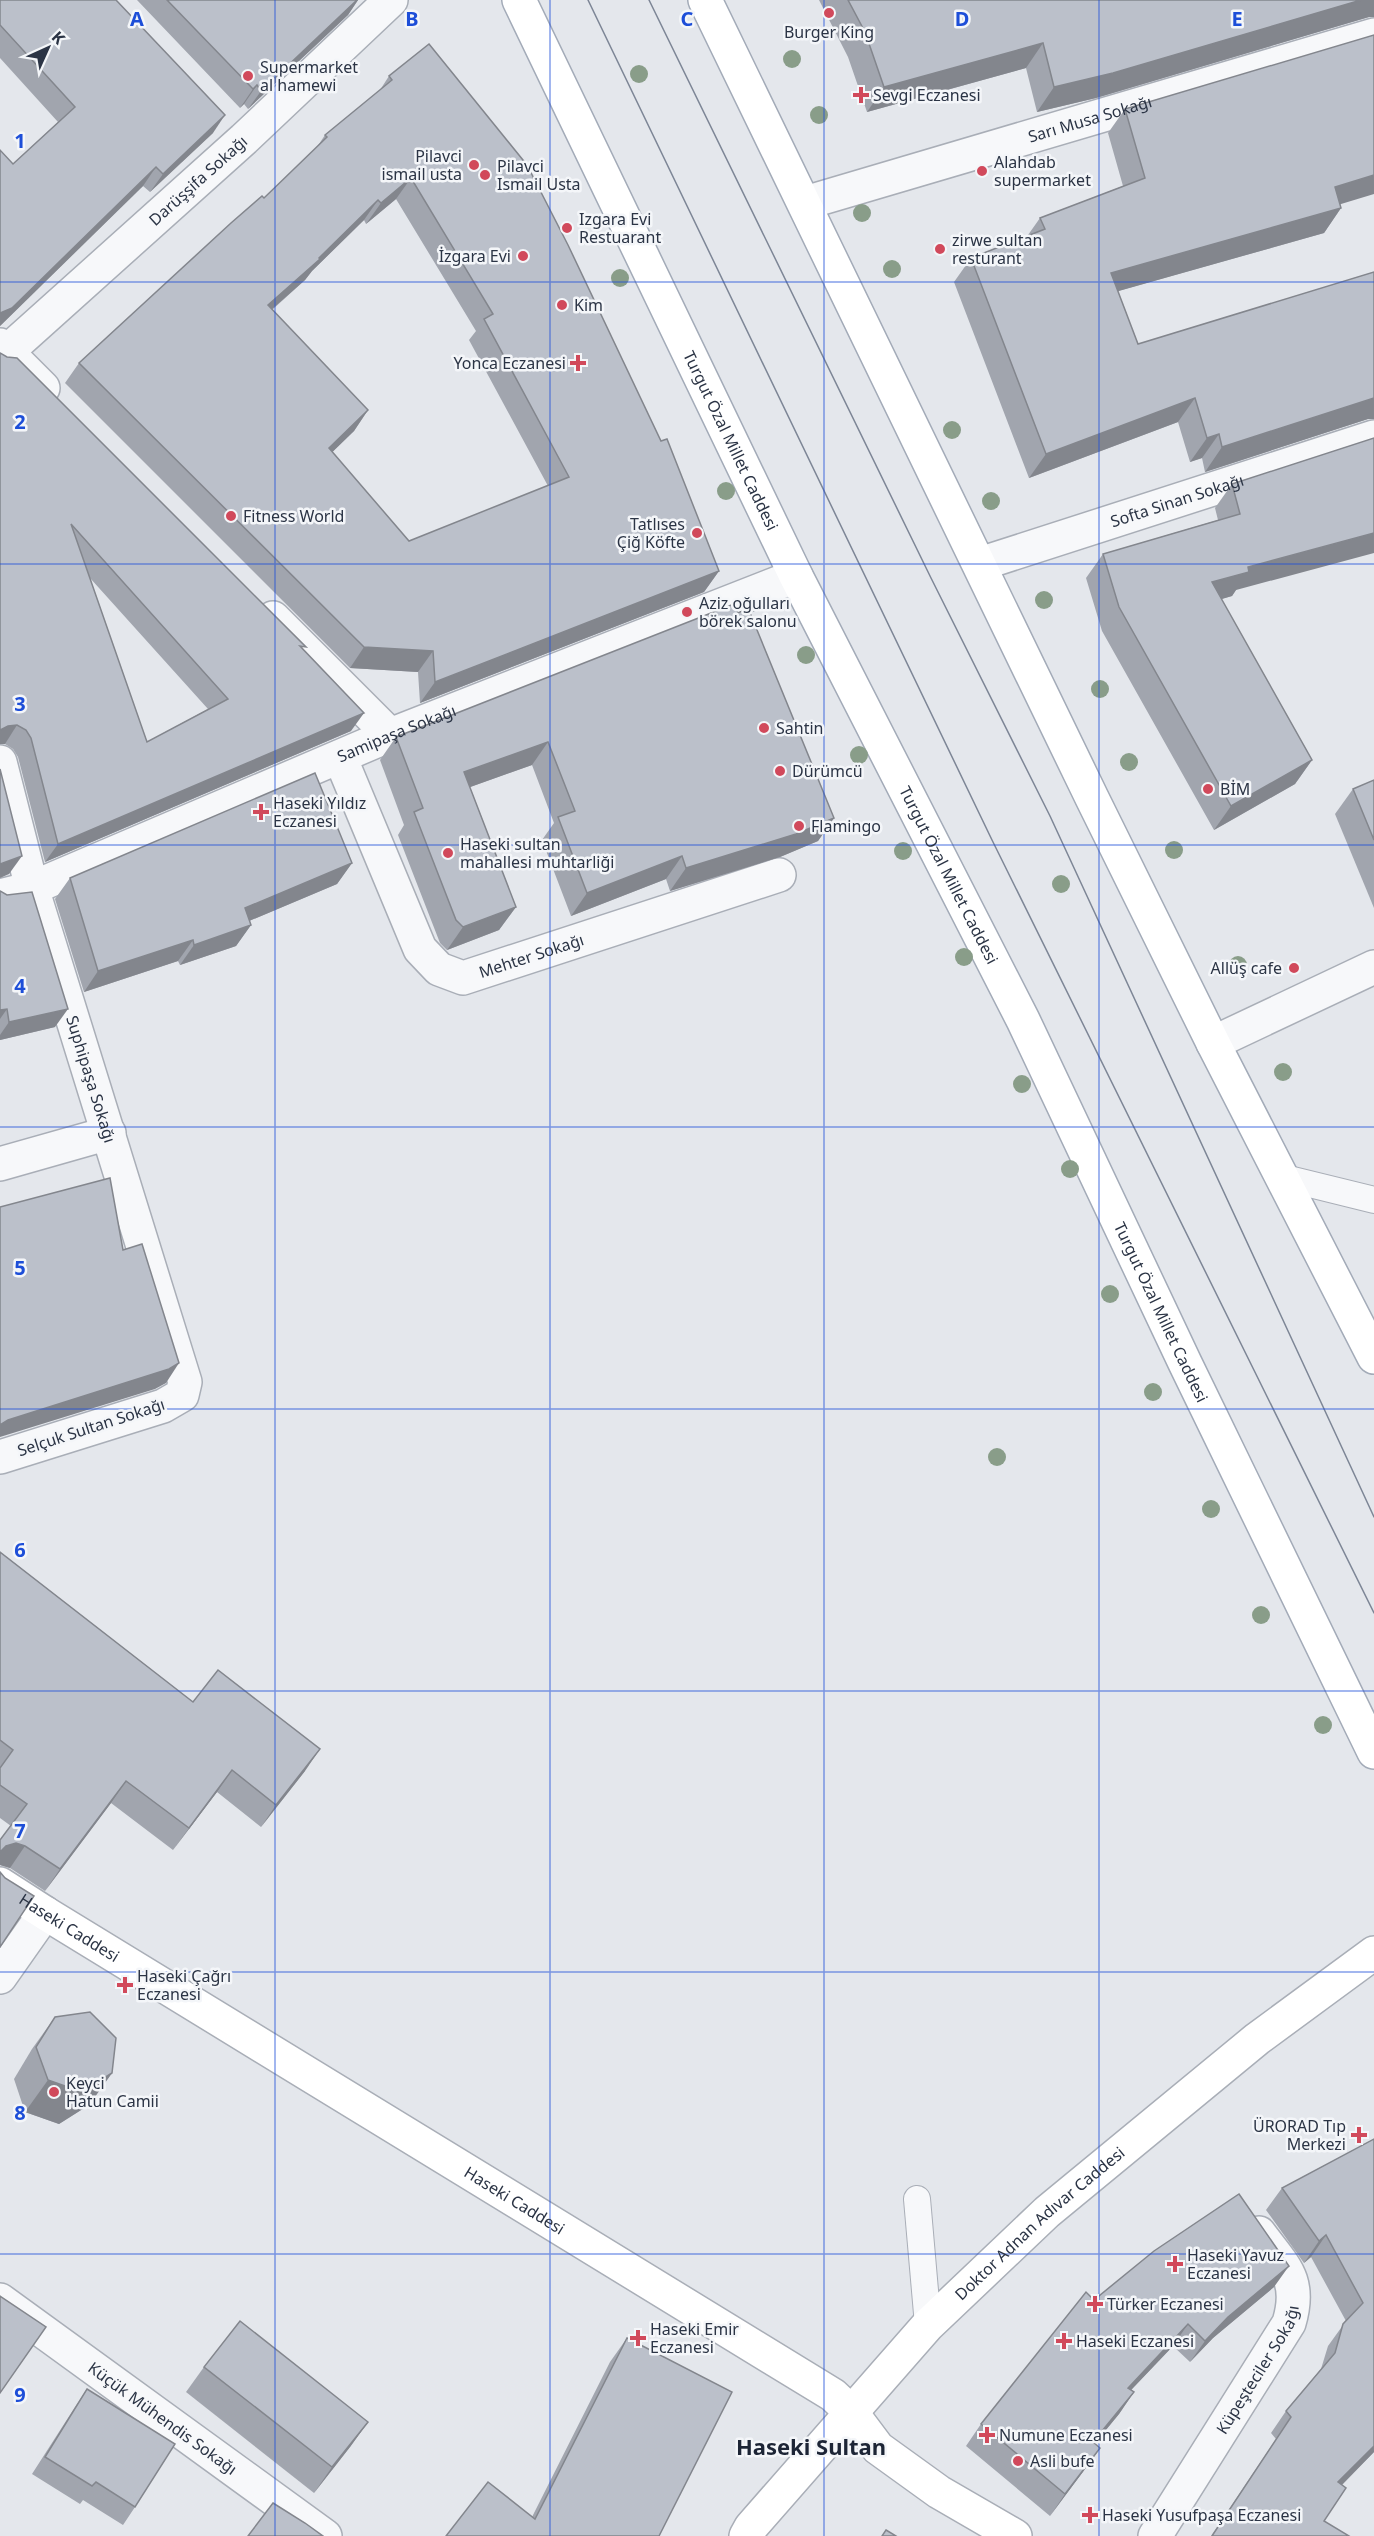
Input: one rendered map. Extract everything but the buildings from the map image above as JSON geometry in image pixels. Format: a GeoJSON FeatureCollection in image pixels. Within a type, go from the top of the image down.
{"type":"FeatureCollection","features":[{"type":"Feature","properties":{"kind":"main road","name":"Turgut Özal Millet Caddesi"},"geometry":{"type":"LineString","coordinates":[[519,0],[796,576],[1023,1020],[1185,1363],[1374,1752]]}},
{"type":"Feature","properties":{"kind":"main road"},"geometry":{"type":"LineString","coordinates":[[705,0],[1213,1043],[1281,1177],[1366,1322],[1374,1357]]}},
{"type":"Feature","properties":{"kind":"main road","name":"Haseki Caddesi"},"geometry":{"type":"LineString","coordinates":[[0,1884],[833,2395],[850,2412],[878,2448],[939,2492],[1015,2536]]}},
{"type":"Feature","properties":{"kind":"main road","name":"Doktor Adnan Adıvar Caddesi"},"geometry":{"type":"LineString","coordinates":[[746,2536],[751,2527],[927,2325],[1047,2212],[1257,2039],[1374,1953]]}},
{"type":"Feature","properties":{"kind":"street","name":"Darüşşifa Sokağı"},"geometry":{"type":"LineString","coordinates":[[2,351],[244,139],[391,0]]}},
{"type":"Feature","properties":{"kind":"street","name":"Sarı Musa Sokağı"},"geometry":{"type":"LineString","coordinates":[[805,203],[1374,34]]}},
{"type":"Feature","properties":{"kind":"street"},"geometry":{"type":"LineString","coordinates":[[220,114],[244,139]]}},
{"type":"Feature","properties":{"kind":"street"},"geometry":{"type":"LineString","coordinates":[[2,351],[65,410]]}},
{"type":"Feature","properties":{"kind":"street","name":"Softa Sinan Sokağı"},"geometry":{"type":"LineString","coordinates":[[980,564],[1374,437]]}},
{"type":"Feature","properties":{"kind":"street","name":"Samipaşa Sokağı"},"geometry":{"type":"LineString","coordinates":[[0,896],[32,888],[390,735],[796,576]]}},
{"type":"Feature","properties":{"kind":"street"},"geometry":{"type":"LineString","coordinates":[[248,593],[390,735]]}},
{"type":"Feature","properties":{"kind":"street","name":"Mehter Sokağı"},"geometry":{"type":"LineString","coordinates":[[340,757],[420,949],[439,969],[463,978],[779,875]]}},
{"type":"Feature","properties":{"kind":"street","name":"Suphipaşa Sokağı"},"geometry":{"type":"LineString","coordinates":[[0,762],[32,888],[185,1382],[182,1395]]}},
{"type":"Feature","properties":{"kind":"street"},"geometry":{"type":"LineString","coordinates":[[1213,1043],[1374,967]]}},
{"type":"Feature","properties":{"kind":"street"},"geometry":{"type":"LineString","coordinates":[[0,1164],[109,1133]]}},
{"type":"Feature","properties":{"kind":"street","name":"Selçuk Sultan Sokağı"},"geometry":{"type":"LineString","coordinates":[[0,1457],[163,1406],[182,1395]]}},
{"type":"Feature","properties":{"kind":"street"},"geometry":{"type":"LineString","coordinates":[[0,1977],[45,1913]]}},
{"type":"Feature","properties":{"kind":"street","name":"Küpeşteciler Sokağı"},"geometry":{"type":"LineString","coordinates":[[1155,2536],[1288,2323],[1295,2303],[1292,2278],[1242,2209]]}},
{"type":"Feature","properties":{"kind":"street","name":"Küçük Mühendis Sokağı"},"geometry":{"type":"LineString","coordinates":[[0,2300],[325,2536]]}},
{"type":"Feature","properties":{"kind":"lane"},"geometry":{"type":"LineString","coordinates":[[1281,1177],[1374,1200]]}},
{"type":"Feature","properties":{"kind":"lane"},"geometry":{"type":"LineString","coordinates":[[917,2199],[927,2325]]}},
{"type":"Feature","properties":{"kind":"tram line"},"geometry":{"type":"LineString","coordinates":[[588,0],[992,840],[1374,1613]]}},
{"type":"Feature","properties":{"kind":"tram line"},"geometry":{"type":"LineString","coordinates":[[649,0],[931,578],[1050,816],[1374,1517]]}},
{"type":"Feature","properties":{"kind":"place","name":"Burger King"},"geometry":{"type":"Point","coordinates":[829,13]}},
{"type":"Feature","properties":{"kind":"place","name":"Supermarket al hamewi"},"geometry":{"type":"Point","coordinates":[248,76]}},
{"type":"Feature","properties":{"kind":"place","name":"Sevgi Eczanesi"},"geometry":{"type":"Point","coordinates":[861,95]}},
{"type":"Feature","properties":{"kind":"place","name":"Pilavci ismail usta"},"geometry":{"type":"Point","coordinates":[474,165]}},
{"type":"Feature","properties":{"kind":"place","name":"Alahdab supermarket"},"geometry":{"type":"Point","coordinates":[982,171]}},
{"type":"Feature","properties":{"kind":"place","name":"Pilavci Ismail Usta"},"geometry":{"type":"Point","coordinates":[485,175]}},
{"type":"Feature","properties":{"kind":"place","name":"Izgara Evi Restuarant"},"geometry":{"type":"Point","coordinates":[567,228]}},
{"type":"Feature","properties":{"kind":"place","name":"zirwe sultan resturant"},"geometry":{"type":"Point","coordinates":[940,249]}},
{"type":"Feature","properties":{"kind":"place","name":"İzgara Evi"},"geometry":{"type":"Point","coordinates":[523,256]}},
{"type":"Feature","properties":{"kind":"place","name":"Kim"},"geometry":{"type":"Point","coordinates":[562,305]}},
{"type":"Feature","properties":{"kind":"place","name":"Yonca Eczanesi"},"geometry":{"type":"Point","coordinates":[578,363]}},
{"type":"Feature","properties":{"kind":"place","name":"Fitness World"},"geometry":{"type":"Point","coordinates":[231,516]}},
{"type":"Feature","properties":{"kind":"place","name":"Tatlıses Çiğ Köfte"},"geometry":{"type":"Point","coordinates":[697,533]}},
{"type":"Feature","properties":{"kind":"place","name":"Aziz oğulları börek salonu"},"geometry":{"type":"Point","coordinates":[687,612]}},
{"type":"Feature","properties":{"kind":"place","name":"Sahtin"},"geometry":{"type":"Point","coordinates":[764,728]}},
{"type":"Feature","properties":{"kind":"place","name":"Dürümcü"},"geometry":{"type":"Point","coordinates":[780,771]}},
{"type":"Feature","properties":{"kind":"place","name":"BİM"},"geometry":{"type":"Point","coordinates":[1208,789]}},
{"type":"Feature","properties":{"kind":"place","name":"Haseki Yıldız Eczanesi"},"geometry":{"type":"Point","coordinates":[261,812]}},
{"type":"Feature","properties":{"kind":"place","name":"Flamingo"},"geometry":{"type":"Point","coordinates":[799,826]}},
{"type":"Feature","properties":{"kind":"place","name":"Haseki sultan mahallesi muhtarliği"},"geometry":{"type":"Point","coordinates":[448,853]}},
{"type":"Feature","properties":{"kind":"place","name":"Allüş cafe"},"geometry":{"type":"Point","coordinates":[1294,968]}},
{"type":"Feature","properties":{"kind":"place","name":"Haseki Çağrı Eczanesi"},"geometry":{"type":"Point","coordinates":[125,1985]}},
{"type":"Feature","properties":{"kind":"place","name":"Keyci Hatun Camii"},"geometry":{"type":"Point","coordinates":[54,2092]}},
{"type":"Feature","properties":{"kind":"place","name":"ÜRORAD Tıp Merkezi"},"geometry":{"type":"Point","coordinates":[1359,2135]}},
{"type":"Feature","properties":{"kind":"place","name":"Haseki Yavuz Eczanesi"},"geometry":{"type":"Point","coordinates":[1175,2264]}},
{"type":"Feature","properties":{"kind":"place","name":"Türker Eczanesi"},"geometry":{"type":"Point","coordinates":[1095,2304]}},
{"type":"Feature","properties":{"kind":"place","name":"Haseki Emir Eczanesi"},"geometry":{"type":"Point","coordinates":[638,2338]}},
{"type":"Feature","properties":{"kind":"place","name":"Haseki Eczanesi"},"geometry":{"type":"Point","coordinates":[1064,2341]}},
{"type":"Feature","properties":{"kind":"place","name":"Numune Eczanesi"},"geometry":{"type":"Point","coordinates":[987,2435]}},
{"type":"Feature","properties":{"kind":"place","name":"Asli bufe"},"geometry":{"type":"Point","coordinates":[1018,2461]}},
{"type":"Feature","properties":{"kind":"place","name":"Haseki Yusufpaşa Eczanesi"},"geometry":{"type":"Point","coordinates":[1090,2515]}},
{"type":"Feature","properties":{"kind":"district","name":"Haseki Sultan"},"geometry":{"type":"Point","coordinates":[811,2447]}}]}
